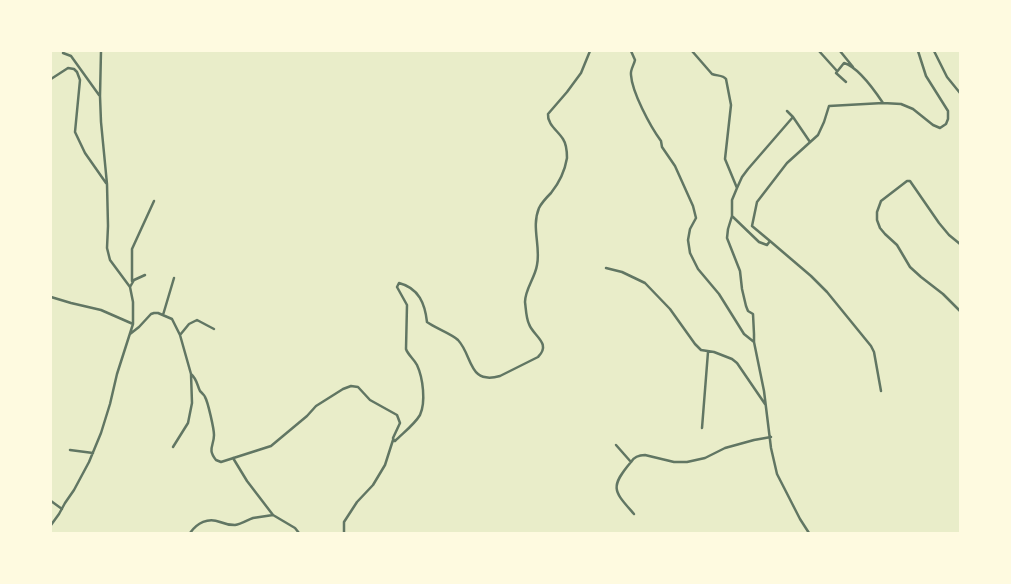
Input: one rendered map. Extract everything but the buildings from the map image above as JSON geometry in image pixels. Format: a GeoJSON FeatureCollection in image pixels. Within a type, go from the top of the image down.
{"type":"FeatureCollection","features":[{"type":"Feature","properties":{"kind":"street"},"geometry":{"type":"LineString","coordinates":[[51,525],[74,490],[102,433],[117,374],[133,324],[133,302],[130,287],[110,260],[107,248],[107,184],[100,122],[101,51]]}},
{"type":"Feature","properties":{"kind":"street"},"geometry":{"type":"LineString","coordinates":[[393,440],[396,441],[418,418],[423,406],[420,375],[415,361],[406,349],[406,305],[397,287],[399,283],[413,290],[422,300],[427,322],[458,340],[475,371],[483,377],[494,378],[500,376],[538,357],[542,352],[542,341],[531,329],[528,322],[525,296],[537,265],[536,229],[539,209],[556,187],[567,159],[567,149],[564,140],[549,120],[548,114],[568,92],[581,73],[590,51]]}},
{"type":"Feature","properties":{"kind":"street"},"geometry":{"type":"LineString","coordinates":[[631,51],[635,60],[631,76],[638,99],[662,147],[675,166],[696,218],[690,229],[688,240],[690,253],[698,269],[719,294],[744,334],[754,342]]}},
{"type":"Feature","properties":{"kind":"street"},"geometry":{"type":"LineString","coordinates":[[692,51],[712,74],[726,79],[731,105],[725,159],[737,188]]}},
{"type":"Feature","properties":{"kind":"street"},"geometry":{"type":"LineString","coordinates":[[819,51],[837,71],[836,73],[846,82]]}},
{"type":"Feature","properties":{"kind":"street"},"geometry":{"type":"LineString","coordinates":[[840,51],[883,103]]}},
{"type":"Feature","properties":{"kind":"street"},"geometry":{"type":"LineString","coordinates":[[880,391],[874,352],[871,346],[827,292],[752,226],[756,202],[787,163],[818,135],[829,106],[901,104],[912,109],[933,126],[940,128],[946,124],[948,119],[946,108],[926,76],[918,51]]}},
{"type":"Feature","properties":{"kind":"street"},"geometry":{"type":"LineString","coordinates":[[934,51],[947,77],[960,93]]}},
{"type":"Feature","properties":{"kind":"street"},"geometry":{"type":"LineString","coordinates":[[63,53],[71,56],[100,96]]}},
{"type":"Feature","properties":{"kind":"street"},"geometry":{"type":"LineString","coordinates":[[837,71],[844,63],[855,70]]}},
{"type":"Feature","properties":{"kind":"street"},"geometry":{"type":"LineString","coordinates":[[51,79],[68,68],[74,69],[77,72],[80,80],[75,132],[89,161],[107,184]]}},
{"type":"Feature","properties":{"kind":"street"},"geometry":{"type":"LineString","coordinates":[[787,111],[810,142]]}},
{"type":"Feature","properties":{"kind":"street"},"geometry":{"type":"LineString","coordinates":[[793,117],[742,177],[732,200],[732,216],[727,238],[740,271],[746,306],[748,311],[753,314],[754,342],[777,474],[809,533]]}},
{"type":"Feature","properties":{"kind":"street"},"geometry":{"type":"LineString","coordinates":[[960,244],[939,223],[910,181],[907,181],[881,201],[877,212],[880,228],[897,245],[910,267],[960,311]]}},
{"type":"Feature","properties":{"kind":"street"},"geometry":{"type":"LineString","coordinates":[[130,287],[132,281],[132,249],[154,201]]}},
{"type":"Feature","properties":{"kind":"street"},"geometry":{"type":"LineString","coordinates":[[732,216],[758,242],[767,244],[770,241]]}},
{"type":"Feature","properties":{"kind":"street"},"geometry":{"type":"LineString","coordinates":[[606,268],[622,272],[645,283],[670,309],[701,350],[714,352],[737,363],[766,406]]}},
{"type":"Feature","properties":{"kind":"street"},"geometry":{"type":"LineString","coordinates":[[132,281],[145,275]]}},
{"type":"Feature","properties":{"kind":"street"},"geometry":{"type":"LineString","coordinates":[[163,315],[174,278]]}},
{"type":"Feature","properties":{"kind":"street"},"geometry":{"type":"LineString","coordinates":[[51,297],[101,310],[133,324]]}},
{"type":"Feature","properties":{"kind":"street"},"geometry":{"type":"LineString","coordinates":[[129,335],[151,314],[158,313],[172,319],[180,335],[191,374],[192,403],[188,423],[173,447]]}},
{"type":"Feature","properties":{"kind":"street"},"geometry":{"type":"LineString","coordinates":[[180,335],[189,324],[197,320],[214,329]]}},
{"type":"Feature","properties":{"kind":"street"},"geometry":{"type":"LineString","coordinates":[[702,428],[708,352]]}},
{"type":"Feature","properties":{"kind":"street"},"geometry":{"type":"LineString","coordinates":[[191,374],[207,402],[214,436],[211,448],[212,454],[218,462],[271,446],[304,419],[316,406],[353,385],[360,388],[370,400],[398,415],[400,423],[385,465],[373,485],[357,502],[344,522],[344,533]]}},
{"type":"Feature","properties":{"kind":"street"},"geometry":{"type":"LineString","coordinates":[[634,514],[616,489],[620,475],[633,459],[640,455],[644,454],[674,462],[687,462],[705,458],[725,448],[771,437]]}},
{"type":"Feature","properties":{"kind":"street"},"geometry":{"type":"LineString","coordinates":[[616,445],[631,462]]}},
{"type":"Feature","properties":{"kind":"street"},"geometry":{"type":"LineString","coordinates":[[70,450],[93,453]]}},
{"type":"Feature","properties":{"kind":"street"},"geometry":{"type":"LineString","coordinates":[[233,458],[247,481],[273,515],[295,528],[299,533]]}},
{"type":"Feature","properties":{"kind":"street"},"geometry":{"type":"LineString","coordinates":[[51,501],[62,509]]}},
{"type":"Feature","properties":{"kind":"street"},"geometry":{"type":"LineString","coordinates":[[190,533],[194,527],[202,522],[218,521],[224,524],[236,525],[251,519],[273,515]]}}]}
